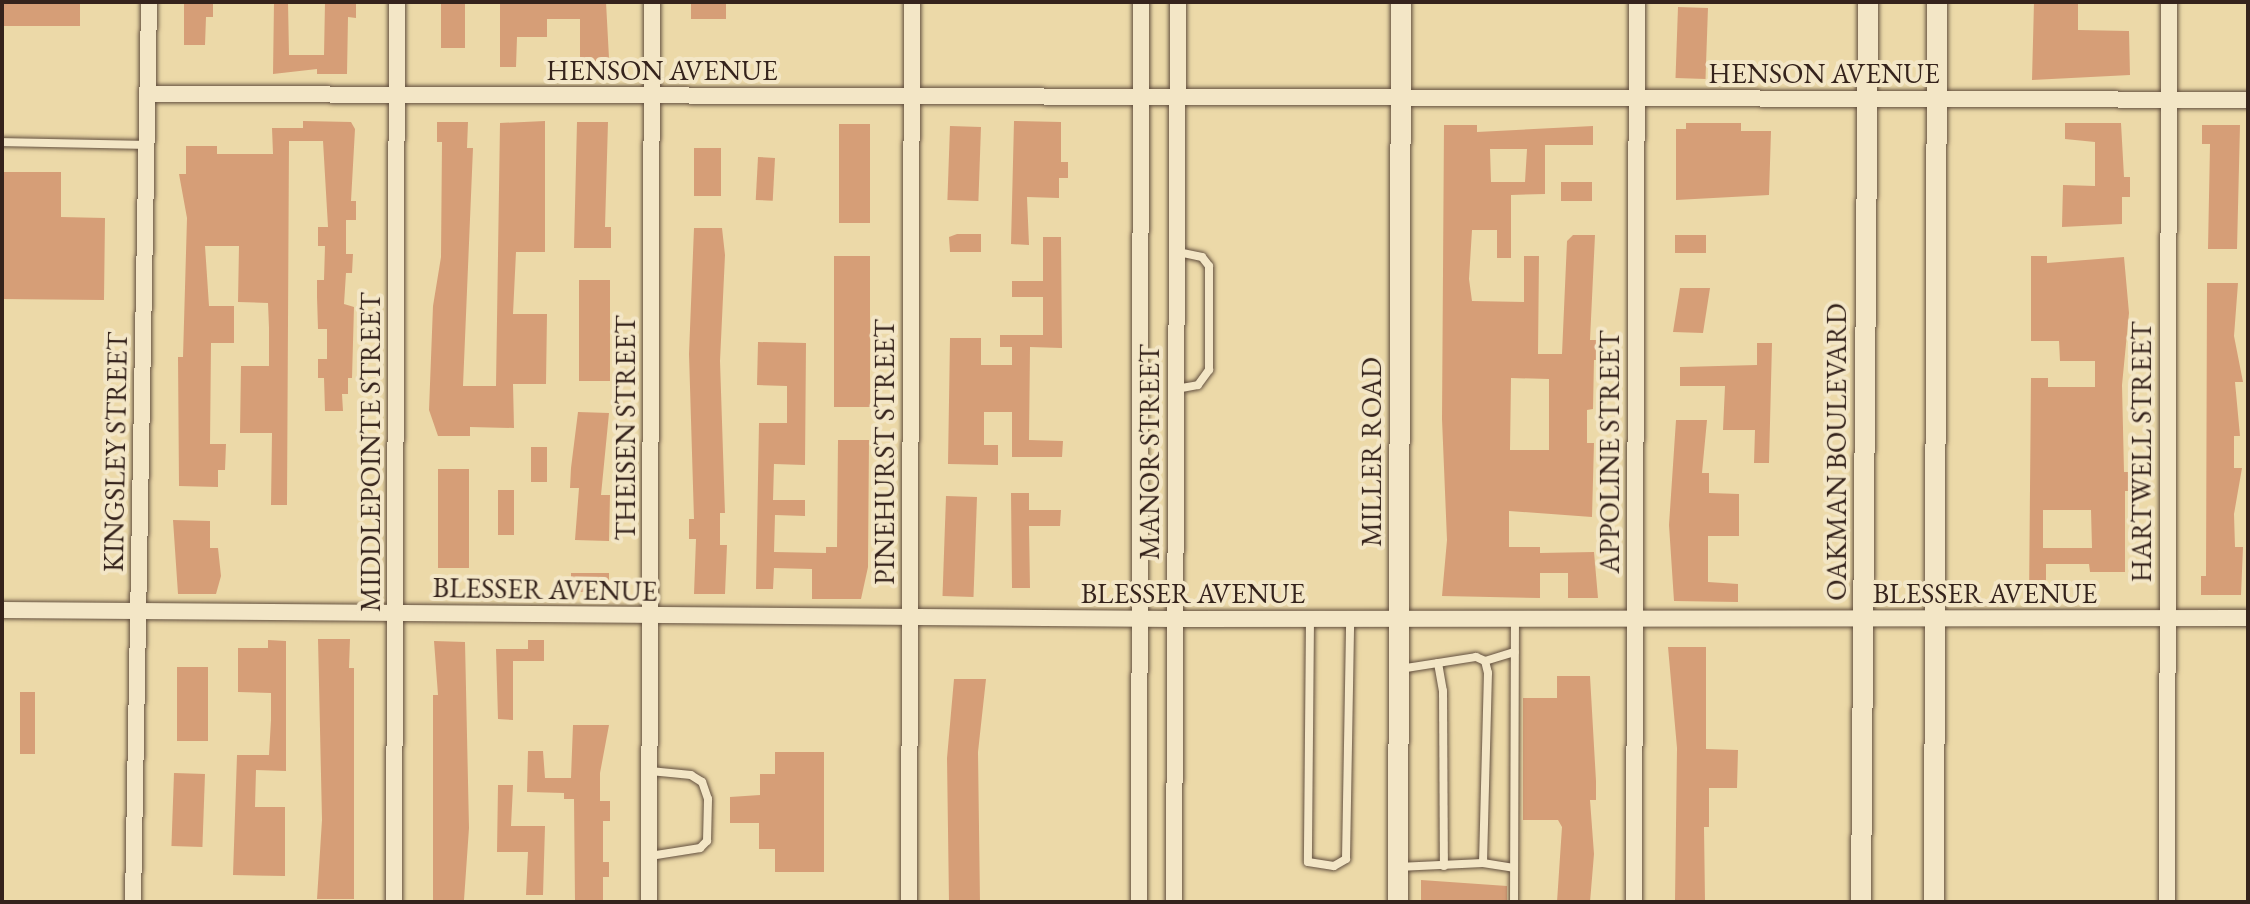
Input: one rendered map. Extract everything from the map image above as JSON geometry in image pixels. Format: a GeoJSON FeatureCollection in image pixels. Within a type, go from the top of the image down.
{"type":"FeatureCollection","features":[{"type":"Feature","properties":{"kind":"street","name":"KINGSLEY STREET"},"geometry":{"type":"LineString","coordinates":[[133,902],[149,2]]}},
{"type":"Feature","properties":{"kind":"street","name":"MIDDLEPOINTE STREET"},"geometry":{"type":"LineString","coordinates":[[394,902],[397,2]]}},
{"type":"Feature","properties":{"kind":"street","name":"THEISEN STREET"},"geometry":{"type":"LineString","coordinates":[[649,902],[652,2]]}},
{"type":"Feature","properties":{"kind":"street","name":"PINEHURST STREET"},"geometry":{"type":"LineString","coordinates":[[909,902],[912,2]]}},
{"type":"Feature","properties":{"kind":"street","name":"MANOR STREET"},"geometry":{"type":"LineString","coordinates":[[1139,902],[1141,2]]}},
{"type":"Feature","properties":{"kind":"street","name":"MANOR STREET"},"geometry":{"type":"LineString","coordinates":[[1174,902],[1178,2]]}},
{"type":"Feature","properties":{"kind":"street","name":"MILLER ROAD"},"geometry":{"type":"LineString","coordinates":[[1398,902],[1401,2]]}},
{"type":"Feature","properties":{"kind":"street","name":"APPOLINE STREET"},"geometry":{"type":"LineString","coordinates":[[1634,902],[1637,2]]}},
{"type":"Feature","properties":{"kind":"street","name":"OAKMAN BOULEVARD"},"geometry":{"type":"LineString","coordinates":[[1861,902],[1868,2]]}},
{"type":"Feature","properties":{"kind":"street"},"geometry":{"type":"LineString","coordinates":[[1934,902],[1937,2]]}},
{"type":"Feature","properties":{"kind":"street","name":"HARTWELL STREET"},"geometry":{"type":"LineString","coordinates":[[2167,902],[2169,2]]}},
{"type":"Feature","properties":{"kind":"street","name":"HENSON AVENUE"},"geometry":{"type":"LineString","coordinates":[[147,94],[2248,100]]}},
{"type":"Feature","properties":{"kind":"street","name":"BLESSER AVENUE"},"geometry":{"type":"LineString","coordinates":[[2,610],[1140,619],[2248,618]]}},
{"type":"Feature","properties":{"kind":"lane"},"geometry":{"type":"LineString","coordinates":[[2,142],[146,145]]}},
{"type":"Feature","properties":{"kind":"lane"},"geometry":{"type":"LineString","coordinates":[[1175,389],[1205,379],[1209,326],[1208,261],[1176,251]]}},
{"type":"Feature","properties":{"kind":"lane"},"geometry":{"type":"LineString","coordinates":[[1310,619],[1308,862],[1334,866],[1346,859],[1350,619]]}},
{"type":"Feature","properties":{"kind":"lane"},"geometry":{"type":"LineString","coordinates":[[1514,902],[1515,619]]}},
{"type":"Feature","properties":{"kind":"lane"},"geometry":{"type":"LineString","coordinates":[[1398,669],[1438,663],[1456,656],[1485,661],[1515,652]]}},
{"type":"Feature","properties":{"kind":"lane"},"geometry":{"type":"LineString","coordinates":[[1483,863],[1485,661]]}},
{"type":"Feature","properties":{"kind":"lane"},"geometry":{"type":"LineString","coordinates":[[1438,663],[1443,691],[1444,866]]}},
{"type":"Feature","properties":{"kind":"lane"},"geometry":{"type":"LineString","coordinates":[[650,771],[691,775],[702,782],[708,799],[707,841],[684,855],[650,856]]}},
{"type":"Feature","properties":{"kind":"lane"},"geometry":{"type":"LineString","coordinates":[[1398,867],[1483,863],[1514,868]]}},
{"type":"Feature","properties":{"kind":"building"},"geometry":{"type":"Polygon","coordinates":[[[2,2],[80,2],[80,26],[2,26],[2,2]]]}},
{"type":"Feature","properties":{"kind":"building"},"geometry":{"type":"Polygon","coordinates":[[[184,2],[213,2],[213,17],[206,17],[205,45],[184,45],[184,2]]]}},
{"type":"Feature","properties":{"kind":"building"},"geometry":{"type":"Polygon","coordinates":[[[274,2],[288,2],[289,55],[324,55],[325,2],[356,2],[356,18],[348,17],[347,74],[317,74],[317,69],[273,74],[274,2]]]}},
{"type":"Feature","properties":{"kind":"building"},"geometry":{"type":"Polygon","coordinates":[[[441,2],[465,2],[465,48],[441,48],[441,2]]]}},
{"type":"Feature","properties":{"kind":"building"},"geometry":{"type":"Polygon","coordinates":[[[500,2],[606,2],[610,77],[580,76],[580,19],[547,19],[547,37],[517,37],[516,67],[500,67],[500,2]]]}},
{"type":"Feature","properties":{"kind":"building"},"geometry":{"type":"Polygon","coordinates":[[[691,2],[726,2],[726,19],[691,19],[691,2]]]}},
{"type":"Feature","properties":{"kind":"building"},"geometry":{"type":"Polygon","coordinates":[[[2034,2],[2078,2],[2078,30],[2129,31],[2130,75],[2032,80],[2034,2]]]}},
{"type":"Feature","properties":{"kind":"building"},"geometry":{"type":"Polygon","coordinates":[[[1678,7],[1708,8],[1706,79],[1676,78],[1678,7]]]}},
{"type":"Feature","properties":{"kind":"building"},"geometry":{"type":"Polygon","coordinates":[[[303,121],[351,122],[355,129],[351,201],[356,201],[356,220],[346,220],[346,254],[353,254],[352,273],[346,273],[344,304],[354,307],[352,378],[348,378],[348,394],[342,394],[343,411],[325,411],[324,378],[318,378],[318,359],[327,359],[327,329],[318,329],[317,297],[317,280],[324,280],[325,246],[318,246],[318,227],[328,227],[323,141],[289,141],[287,505],[271,505],[272,433],[240,433],[241,366],[269,366],[269,328],[268,303],[238,302],[239,246],[205,246],[209,306],[234,306],[234,343],[211,343],[210,444],[226,444],[225,470],[218,470],[218,487],[179,486],[178,357],[183,357],[187,218],[179,174],[186,174],[186,146],[217,146],[217,154],[273,154],[272,128],[303,128],[303,121]]]}},
{"type":"Feature","properties":{"kind":"building"},"geometry":{"type":"Polygon","coordinates":[[[545,121],[545,252],[516,252],[513,314],[547,314],[546,384],[513,384],[514,428],[470,427],[470,436],[438,436],[429,410],[433,306],[441,257],[442,142],[437,142],[437,122],[468,122],[467,148],[473,148],[463,386],[496,386],[500,123],[545,121]]]}},
{"type":"Feature","properties":{"kind":"building"},"geometry":{"type":"Polygon","coordinates":[[[1014,121],[1061,122],[1061,162],[1068,162],[1068,178],[1059,178],[1059,198],[1027,197],[1029,245],[1011,244],[1014,121]]]}},
{"type":"Feature","properties":{"kind":"building"},"geometry":{"type":"Polygon","coordinates":[[[577,122],[608,122],[605,227],[611,227],[611,248],[574,248],[577,122]]]}},
{"type":"Feature","properties":{"kind":"building"},"geometry":{"type":"Polygon","coordinates":[[[1686,123],[1741,123],[1741,131],[1771,131],[1769,195],[1676,200],[1676,129],[1686,129],[1686,123]]]}},
{"type":"Feature","properties":{"kind":"building"},"geometry":{"type":"Polygon","coordinates":[[[2065,123],[2121,123],[2124,177],[2130,177],[2130,197],[2122,197],[2122,224],[2062,227],[2063,185],[2095,186],[2095,142],[2065,139],[2065,123]]]}},
{"type":"Feature","properties":{"kind":"building"},"geometry":{"type":"Polygon","coordinates":[[[839,124],[870,124],[870,223],[839,223],[839,124]]]}},
{"type":"Feature","properties":{"kind":"building"},"geometry":{"type":"Polygon","coordinates":[[[1444,125],[1477,125],[1477,132],[1593,126],[1593,145],[1545,145],[1545,194],[1511,195],[1511,258],[1497,258],[1497,230],[1472,230],[1469,279],[1472,301],[1524,302],[1524,256],[1539,256],[1538,354],[1562,354],[1567,241],[1573,235],[1595,235],[1590,340],[1599,340],[1599,360],[1594,360],[1593,409],[1587,410],[1587,443],[1594,443],[1592,517],[1509,511],[1509,547],[1540,547],[1540,553],[1594,552],[1598,598],[1568,598],[1568,573],[1540,573],[1540,598],[1442,596],[1447,540],[1442,419],[1444,125]],[[1490,149],[1491,182],[1525,182],[1527,149],[1490,149]],[[1511,378],[1510,450],[1549,450],[1549,379],[1511,378]]]}},
{"type":"Feature","properties":{"kind":"building"},"geometry":{"type":"Polygon","coordinates":[[[2202,125],[2240,125],[2237,249],[2208,249],[2210,144],[2202,144],[2202,125]]]}},
{"type":"Feature","properties":{"kind":"building"},"geometry":{"type":"Polygon","coordinates":[[[950,126],[981,127],[978,201],[947,200],[950,126]]]}},
{"type":"Feature","properties":{"kind":"building"},"geometry":{"type":"Polygon","coordinates":[[[694,148],[721,148],[721,196],[694,196],[694,148]]]}},
{"type":"Feature","properties":{"kind":"building"},"geometry":{"type":"Polygon","coordinates":[[[758,157],[775,158],[773,201],[756,200],[758,157]]]}},
{"type":"Feature","properties":{"kind":"building"},"geometry":{"type":"Polygon","coordinates":[[[2,172],[61,172],[61,217],[105,218],[104,300],[2,299],[2,172]]]}},
{"type":"Feature","properties":{"kind":"building"},"geometry":{"type":"Polygon","coordinates":[[[1561,182],[1592,182],[1592,201],[1561,201],[1561,182]]]}},
{"type":"Feature","properties":{"kind":"building"},"geometry":{"type":"Polygon","coordinates":[[[694,228],[722,228],[725,255],[720,361],[725,513],[720,513],[720,545],[727,545],[725,594],[694,594],[696,539],[689,539],[689,519],[694,519],[689,354],[694,228]]]}},
{"type":"Feature","properties":{"kind":"building"},"geometry":{"type":"Polygon","coordinates":[[[981,234],[981,252],[950,252],[949,237],[981,234]]]}},
{"type":"Feature","properties":{"kind":"building"},"geometry":{"type":"Polygon","coordinates":[[[1675,235],[1706,235],[1706,253],[1675,253],[1675,235]]]}},
{"type":"Feature","properties":{"kind":"building"},"geometry":{"type":"Polygon","coordinates":[[[1043,237],[1061,237],[1062,348],[1030,347],[1029,440],[1063,441],[1062,457],[1012,457],[1012,412],[984,412],[984,445],[998,445],[998,465],[948,464],[950,338],[981,338],[981,365],[1012,365],[1012,347],[1000,347],[1000,335],[1043,335],[1043,297],[1012,297],[1012,281],[1043,281],[1043,237]]]}},
{"type":"Feature","properties":{"kind":"building"},"geometry":{"type":"Polygon","coordinates":[[[834,256],[870,256],[870,407],[834,407],[834,256]]]}},
{"type":"Feature","properties":{"kind":"building"},"geometry":{"type":"Polygon","coordinates":[[[2031,256],[2047,256],[2047,263],[2124,257],[2129,313],[2122,385],[2124,472],[2130,472],[2130,491],[2125,491],[2125,572],[2090,572],[2089,564],[2046,564],[2046,600],[2029,600],[2031,378],[2048,378],[2048,387],[2095,387],[2095,361],[2060,361],[2059,341],[2031,341],[2031,256]],[[2043,510],[2043,548],[2092,548],[2091,510],[2043,510]]]}},
{"type":"Feature","properties":{"kind":"building"},"geometry":{"type":"Polygon","coordinates":[[[579,280],[610,280],[610,381],[579,381],[579,280]]]}},
{"type":"Feature","properties":{"kind":"building"},"geometry":{"type":"Polygon","coordinates":[[[2207,283],[2238,283],[2234,336],[2243,382],[2235,382],[2240,436],[2234,436],[2234,468],[2242,468],[2234,514],[2235,547],[2243,547],[2241,595],[2201,595],[2201,576],[2206,576],[2207,283]]]}},
{"type":"Feature","properties":{"kind":"building"},"geometry":{"type":"Polygon","coordinates":[[[1680,288],[1710,288],[1703,333],[1673,332],[1680,288]]]}},
{"type":"Feature","properties":{"kind":"building"},"geometry":{"type":"Polygon","coordinates":[[[758,342],[806,343],[805,465],[774,464],[773,500],[805,500],[805,516],[775,515],[774,552],[826,553],[826,547],[837,547],[838,440],[869,440],[868,567],[861,599],[812,599],[812,569],[774,568],[773,589],[756,589],[759,423],[787,423],[787,386],[757,385],[758,342]]]}},
{"type":"Feature","properties":{"kind":"building"},"geometry":{"type":"Polygon","coordinates":[[[1757,343],[1772,343],[1769,463],[1754,463],[1755,430],[1723,430],[1725,386],[1680,386],[1680,367],[1757,365],[1757,343]]]}},
{"type":"Feature","properties":{"kind":"building"},"geometry":{"type":"Polygon","coordinates":[[[578,412],[609,413],[601,495],[610,495],[609,541],[575,540],[579,488],[570,488],[578,412]]]}},
{"type":"Feature","properties":{"kind":"building"},"geometry":{"type":"Polygon","coordinates":[[[1676,420],[1707,420],[1702,473],[1709,473],[1709,493],[1739,494],[1739,536],[1708,536],[1708,582],[1738,584],[1738,602],[1674,601],[1669,525],[1676,420]]]}},
{"type":"Feature","properties":{"kind":"building"},"geometry":{"type":"Polygon","coordinates":[[[531,447],[547,447],[547,482],[531,482],[531,447]]]}},
{"type":"Feature","properties":{"kind":"building"},"geometry":{"type":"Polygon","coordinates":[[[438,469],[469,469],[469,568],[438,568],[438,469]]]}},
{"type":"Feature","properties":{"kind":"building"},"geometry":{"type":"Polygon","coordinates":[[[498,490],[514,490],[514,535],[498,535],[498,490]]]}},
{"type":"Feature","properties":{"kind":"building"},"geometry":{"type":"Polygon","coordinates":[[[1011,493],[1029,493],[1029,510],[1061,510],[1060,526],[1029,526],[1030,588],[1012,588],[1011,493]]]}},
{"type":"Feature","properties":{"kind":"building"},"geometry":{"type":"Polygon","coordinates":[[[946,496],[977,497],[973,597],[943,596],[946,496]]]}},
{"type":"Feature","properties":{"kind":"building"},"geometry":{"type":"Polygon","coordinates":[[[173,520],[210,521],[210,548],[218,548],[221,576],[216,594],[178,594],[173,520]]]}},
{"type":"Feature","properties":{"kind":"building"},"geometry":{"type":"Polygon","coordinates":[[[571,573],[609,573],[609,592],[571,592],[571,573]]]}},
{"type":"Feature","properties":{"kind":"building"},"geometry":{"type":"Polygon","coordinates":[[[318,639],[350,639],[349,668],[354,668],[354,899],[317,899],[322,820],[318,639]]]}},
{"type":"Feature","properties":{"kind":"building"},"geometry":{"type":"Polygon","coordinates":[[[268,640],[286,641],[286,771],[256,770],[255,807],[285,807],[285,876],[233,875],[237,755],[269,755],[271,720],[271,693],[238,692],[238,648],[268,648],[268,640]]]}},
{"type":"Feature","properties":{"kind":"building"},"geometry":{"type":"Polygon","coordinates":[[[528,640],[544,640],[544,661],[513,661],[513,720],[498,719],[496,649],[528,649],[528,640]]]}},
{"type":"Feature","properties":{"kind":"building"},"geometry":{"type":"Polygon","coordinates":[[[434,641],[465,642],[469,828],[464,900],[433,900],[433,695],[438,695],[434,641]]]}},
{"type":"Feature","properties":{"kind":"building"},"geometry":{"type":"Polygon","coordinates":[[[1668,647],[1706,647],[1706,749],[1738,750],[1737,788],[1709,788],[1709,827],[1704,827],[1705,902],[1675,902],[1677,748],[1668,647]]]}},
{"type":"Feature","properties":{"kind":"building"},"geometry":{"type":"Polygon","coordinates":[[[177,667],[208,667],[208,741],[177,741],[177,667]]]}},
{"type":"Feature","properties":{"kind":"building"},"geometry":{"type":"Polygon","coordinates":[[[1557,676],[1590,676],[1596,800],[1590,800],[1594,854],[1590,902],[1557,902],[1562,827],[1558,820],[1523,820],[1523,698],[1557,698],[1557,676]]]}},
{"type":"Feature","properties":{"kind":"building"},"geometry":{"type":"Polygon","coordinates":[[[954,679],[986,679],[978,752],[980,902],[949,902],[947,758],[954,679]]]}},
{"type":"Feature","properties":{"kind":"building"},"geometry":{"type":"Polygon","coordinates":[[[20,692],[35,692],[35,754],[20,754],[20,692]]]}},
{"type":"Feature","properties":{"kind":"building"},"geometry":{"type":"Polygon","coordinates":[[[573,725],[609,725],[600,773],[600,801],[610,801],[610,821],[603,821],[603,862],[609,862],[609,877],[603,877],[603,902],[575,902],[574,799],[564,799],[564,793],[527,792],[528,751],[543,751],[545,778],[571,778],[573,725]]]}},
{"type":"Feature","properties":{"kind":"building"},"geometry":{"type":"Polygon","coordinates":[[[775,752],[824,752],[824,872],[775,872],[775,849],[759,849],[759,823],[730,823],[730,797],[760,795],[760,774],[775,774],[775,752]]]}},
{"type":"Feature","properties":{"kind":"building"},"geometry":{"type":"Polygon","coordinates":[[[174,773],[205,774],[202,847],[171,846],[174,773]]]}},
{"type":"Feature","properties":{"kind":"building"},"geometry":{"type":"Polygon","coordinates":[[[498,785],[513,785],[511,826],[545,826],[543,895],[526,895],[528,852],[497,852],[498,785]]]}},
{"type":"Feature","properties":{"kind":"building"},"geometry":{"type":"Polygon","coordinates":[[[1421,880],[1507,886],[1507,902],[1421,902],[1421,880]]]}}]}
